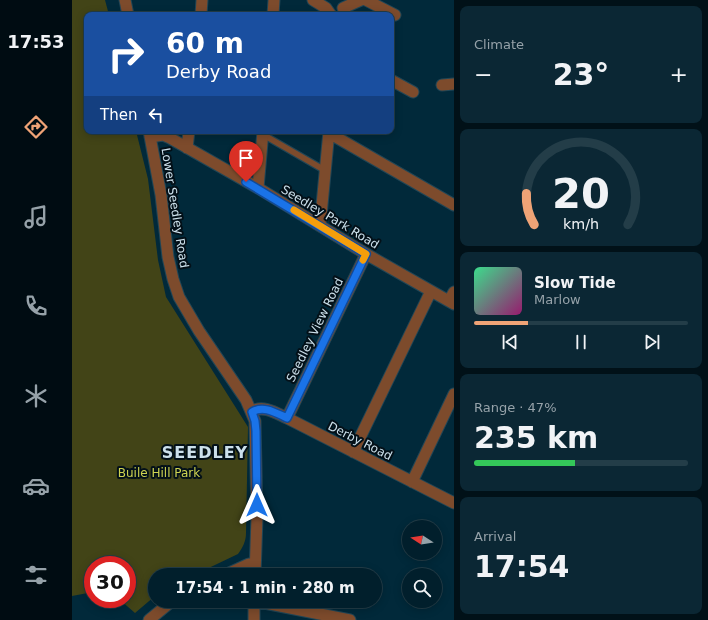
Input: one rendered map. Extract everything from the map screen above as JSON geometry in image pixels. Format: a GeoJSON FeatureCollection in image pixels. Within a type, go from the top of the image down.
{"type":"FeatureCollection","features":[{"type":"Feature","properties":{"kind":"street"},"geometry":{"type":"LineString","coordinates":[[125,0],[127,12]]}},
{"type":"Feature","properties":{"kind":"street"},"geometry":{"type":"LineString","coordinates":[[201,12],[202,0]]}},
{"type":"Feature","properties":{"kind":"street"},"geometry":{"type":"LineString","coordinates":[[273,12],[274,0]]}},
{"type":"Feature","properties":{"kind":"street"},"geometry":{"type":"LineString","coordinates":[[314,0],[326,8],[329,12]]}},
{"type":"Feature","properties":{"kind":"street"},"geometry":{"type":"LineString","coordinates":[[343,8],[361,0]]}},
{"type":"Feature","properties":{"kind":"street"},"geometry":{"type":"LineString","coordinates":[[366,0],[389,12]]}},
{"type":"Feature","properties":{"kind":"street"},"geometry":{"type":"LineString","coordinates":[[394,82],[413,92]]}},
{"type":"Feature","properties":{"kind":"street"},"geometry":{"type":"LineString","coordinates":[[442,85],[454,84]]}},
{"type":"Feature","properties":{"kind":"street","name":"Seedley Park Road"},"geometry":{"type":"LineString","coordinates":[[150,134],[164,135],[258,188],[366,254],[431,291],[452,299]]}},
{"type":"Feature","properties":{"kind":"street","name":"Lower Seedley Road"},"geometry":{"type":"LineString","coordinates":[[150,134],[161,195],[168,257],[179,297],[193,321],[246,400],[255,421],[255,568]]}},
{"type":"Feature","properties":{"kind":"street"},"geometry":{"type":"LineString","coordinates":[[187,148],[189,134]]}},
{"type":"Feature","properties":{"kind":"street"},"geometry":{"type":"LineString","coordinates":[[258,188],[262,134]]}},
{"type":"Feature","properties":{"kind":"street"},"geometry":{"type":"LineString","coordinates":[[320,226],[329,134]]}},
{"type":"Feature","properties":{"kind":"street"},"geometry":{"type":"LineString","coordinates":[[332,134],[454,205]]}},
{"type":"Feature","properties":{"kind":"street","name":"Seedley View Road"},"geometry":{"type":"LineString","coordinates":[[287,418],[366,254]]}},
{"type":"Feature","properties":{"kind":"street"},"geometry":{"type":"LineString","coordinates":[[353,452],[431,291]]}},
{"type":"Feature","properties":{"kind":"street"},"geometry":{"type":"LineString","coordinates":[[412,482],[454,394]]}},
{"type":"Feature","properties":{"kind":"street","name":"Derby Road"},"geometry":{"type":"LineString","coordinates":[[252,412],[257,409],[264,409],[287,418],[454,503]]}},
{"type":"Feature","properties":{"kind":"street"},"geometry":{"type":"LineString","coordinates":[[240,568],[249,564],[255,564]]}},
{"type":"Feature","properties":{"kind":"street"},"geometry":{"type":"LineString","coordinates":[[149,620],[164,608]]}},
{"type":"Feature","properties":{"kind":"street"},"geometry":{"type":"LineString","coordinates":[[254,608],[254,620]]}},
{"type":"Feature","properties":{"kind":"street"},"geometry":{"type":"LineString","coordinates":[[289,608],[350,620]]}},
{"type":"Feature","properties":{"kind":"lane"},"geometry":{"type":"LineString","coordinates":[[264,134],[326,171]]}},
{"type":"Feature","properties":{"kind":"green space","name":"Buile Hill Park"},"geometry":{"type":"Polygon","coordinates":[[[72,0],[105,0],[108,12],[84,12],[84,134],[137,134],[148,179],[158,260],[166,297],[248,427],[246,536],[238,554],[209,568],[148,568],[148,602],[135,613],[129,608],[136,608],[136,556],[84,556],[84,594],[72,596],[72,0]]]}},
{"type":"Feature","properties":{"kind":"slow traffic"},"geometry":{"type":"LineString","coordinates":[[294,210],[366,254],[363,260]]}},
{"type":"Feature","properties":{"kind":"district","name":"SEEDLEY"},"geometry":{"type":"Point","coordinates":[205,452]}},
{"type":"Feature","properties":{"kind":"route"},"geometry":{"type":"LineString","coordinates":[[246,182],[366,254],[287,418],[272,411],[260,408],[252,412],[256,431],[257,505]]}}]}
